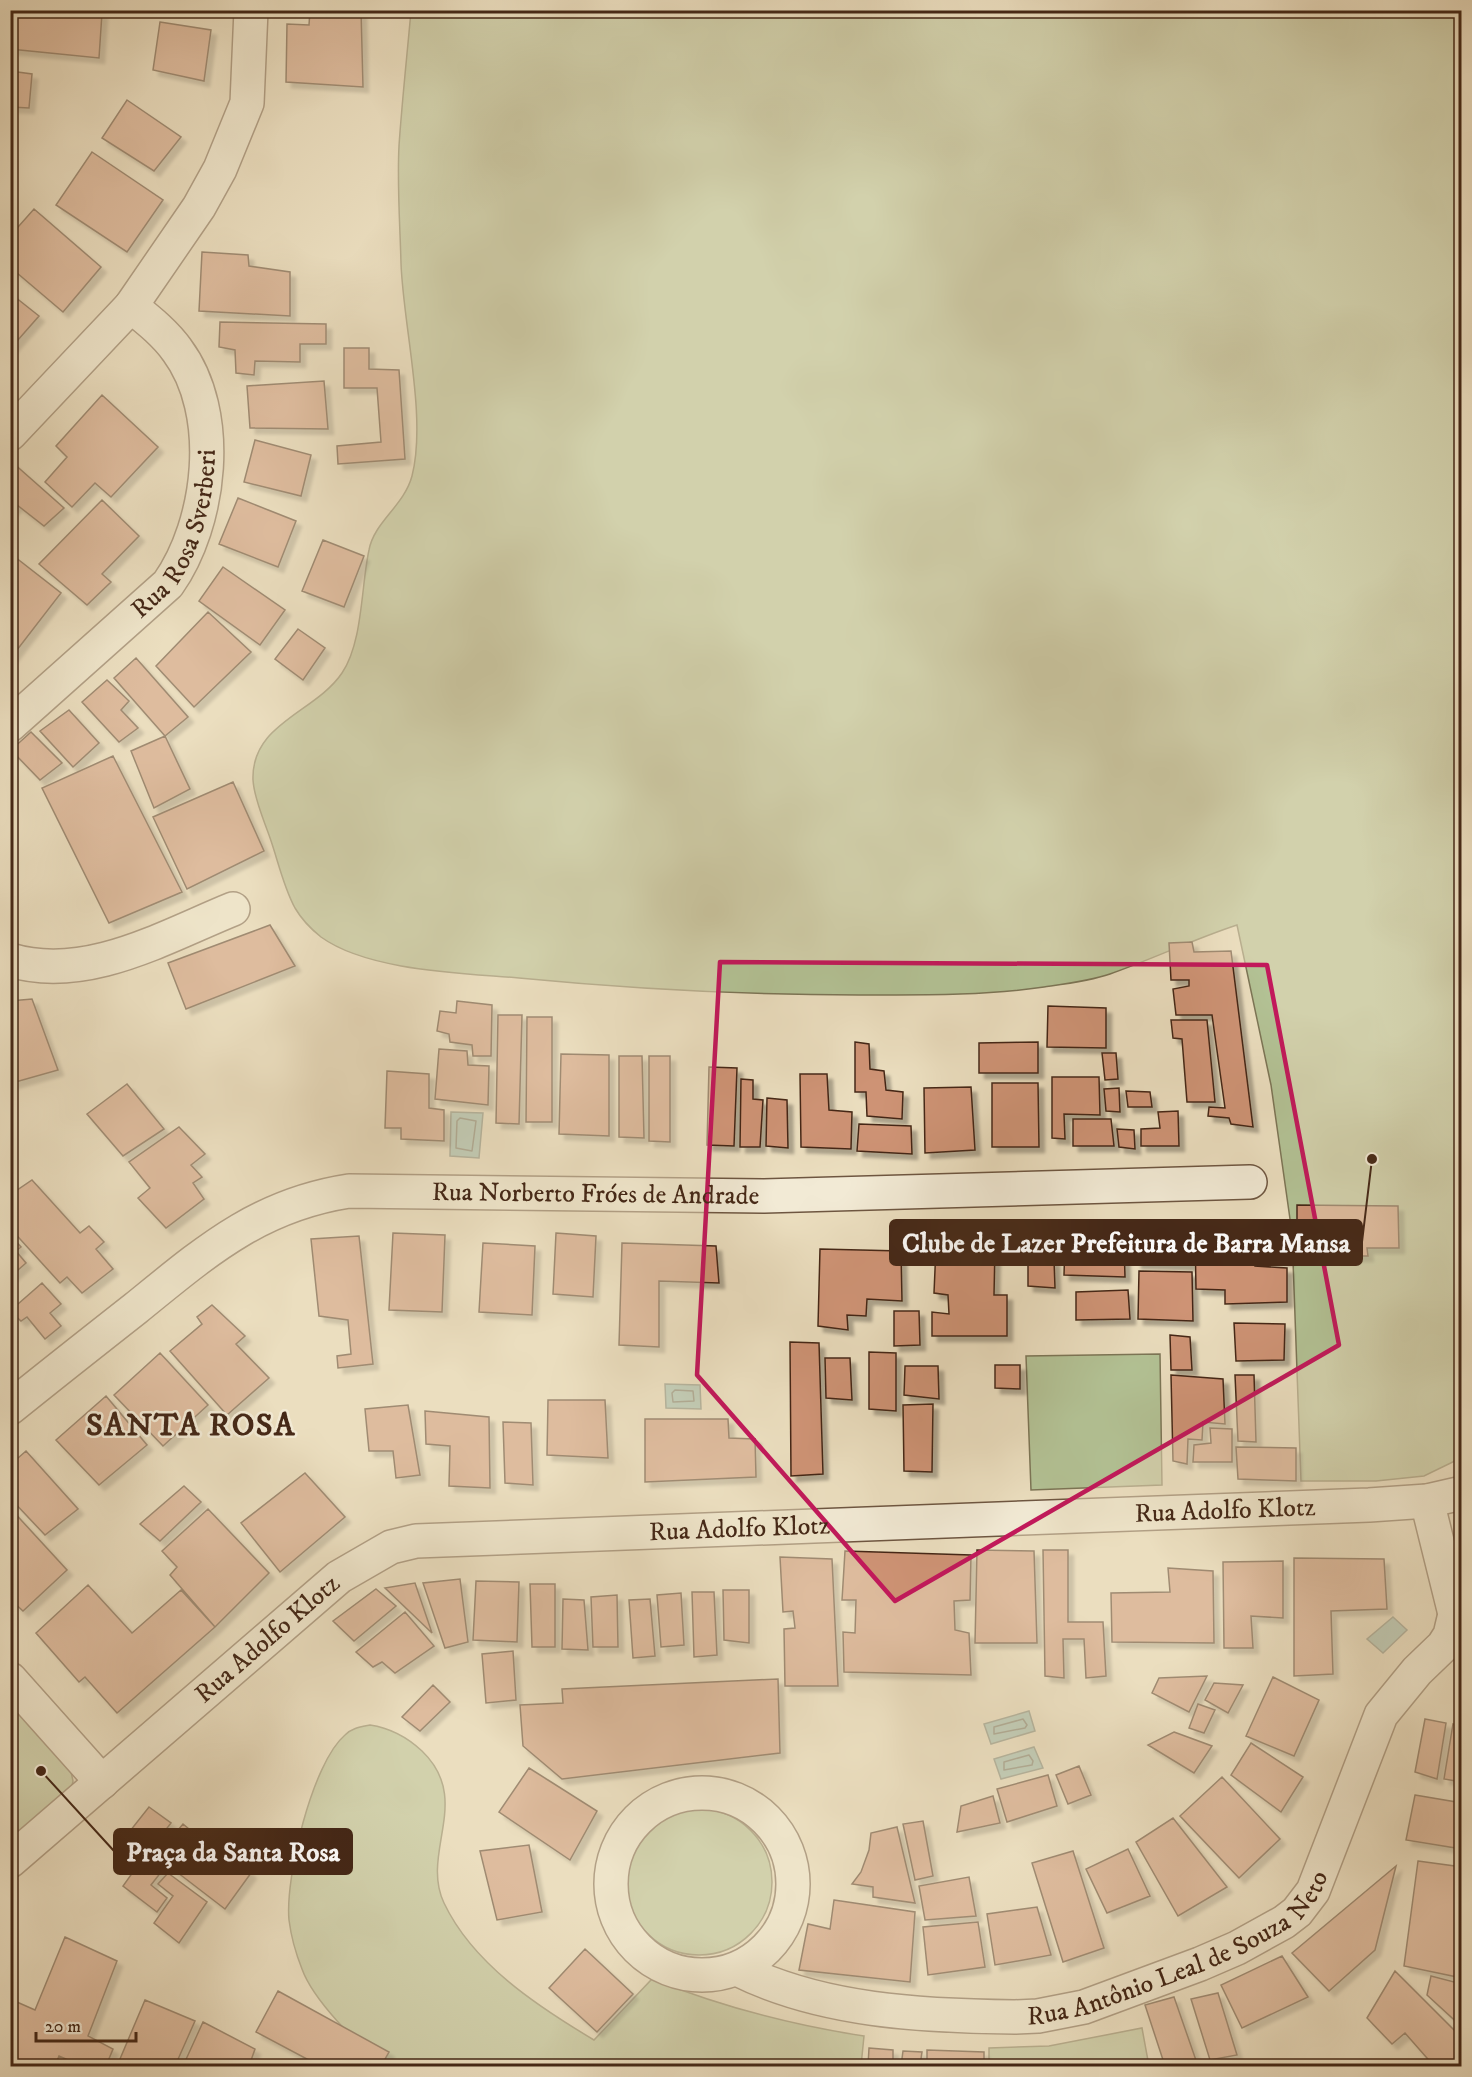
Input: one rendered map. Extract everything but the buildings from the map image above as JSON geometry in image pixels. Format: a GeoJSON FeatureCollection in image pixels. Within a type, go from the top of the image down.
{"type":"FeatureCollection","features":[{"type":"Feature","properties":{"kind":"street"},"geometry":{"type":"LineString","coordinates":[[10,434],[131,306],[199,207],[238,130],[247,103],[251,10]]}},
{"type":"Feature","properties":{"kind":"street","name":"Rua Rosa Sverberi"},"geometry":{"type":"LineString","coordinates":[[10,725],[153,599],[178,570],[193,539],[206,472],[207,451],[198,394],[178,350],[131,306]]}},
{"type":"Feature","properties":{"kind":"street"},"geometry":{"type":"LineString","coordinates":[[10,960],[50,968],[94,962],[118,956],[234,909]]}},
{"type":"Feature","properties":{"kind":"street","name":"Rua Norberto Fróes de Andrade"},"geometry":{"type":"LineString","coordinates":[[10,1408],[217,1242],[257,1219],[323,1195],[349,1191],[764,1196],[1250,1182]]}},
{"type":"Feature","properties":{"kind":"street","name":"Rua Adolfo Klotz"},"geometry":{"type":"LineString","coordinates":[[10,1861],[339,1577],[391,1547],[416,1541],[1427,1501],[1461,1493]]}},
{"type":"Feature","properties":{"kind":"street"},"geometry":{"type":"LineString","coordinates":[[1427,1501],[1458,1621]]}},
{"type":"Feature","properties":{"kind":"street","name":"Rua Antônio Leal de Souza Neto"},"geometry":{"type":"LineString","coordinates":[[737,1969],[793,1993],[835,2001],[900,2010],[1015,2017],[1038,2016],[1084,2007],[1209,1960],[1284,1922],[1305,1903],[1313,1891],[1381,1715],[1417,1671],[1447,1641],[1458,1621]]}},
{"type":"Feature","properties":{"kind":"street"},"geometry":{"type":"LineString","coordinates":[[1417,1671],[1436,1660],[1461,1661]]}},
{"type":"Feature","properties":{"kind":"street"},"geometry":{"type":"LineString","coordinates":[[10,1679],[102,1782]]}},
{"type":"Feature","properties":{"kind":"street"},"geometry":{"type":"LineString","coordinates":[[703,1792],[738,1800],[768,1820],[787,1850],[794,1885],[787,1920],[767,1949],[737,1969],[706,1975],[674,1971],[646,1957],[635,1946],[618,1919],[613,1904],[611,1873],[620,1842],[639,1817],[667,1799],[703,1792]]}},
{"type":"Feature","properties":{"kind":"highlighted area"},"geometry":{"type":"Polygon","coordinates":[[[720,962],[1267,965],[1339,1345],[895,1601],[697,1375],[720,962]]]}},
{"type":"Feature","properties":{"kind":"green space"},"geometry":{"type":"Polygon","coordinates":[[[411,11],[1461,11],[1461,1458],[1424,1476],[1376,1481],[1301,1481],[1292,1233],[1271,1085],[1237,925],[1110,974],[1077,982],[1021,990],[975,993],[816,995],[647,988],[471,974],[389,964],[341,948],[321,937],[295,908],[287,891],[257,801],[253,780],[255,761],[262,745],[273,732],[330,687],[349,660],[358,630],[366,564],[372,540],[408,487],[416,452],[416,399],[403,288],[398,175],[411,11]]]}},
{"type":"Feature","properties":{"kind":"green space"},"geometry":{"type":"Polygon","coordinates":[[[1160,1354],[1162,1485],[1031,1490],[1026,1356],[1160,1354]]]}},
{"type":"Feature","properties":{"kind":"green space"},"geometry":{"type":"Polygon","coordinates":[[[10,1697],[70,1767],[73,1781],[70,1796],[10,1850],[10,1697]]]}},
{"type":"Feature","properties":{"kind":"green space"},"geometry":{"type":"Polygon","coordinates":[[[370,1725],[391,1731],[410,1741],[422,1751],[437,1770],[444,1788],[445,1807],[438,1865],[438,1884],[444,1903],[456,1925],[489,1964],[529,1998],[594,2040],[652,1979],[756,2014],[864,2036],[861,2066],[384,2066],[350,2034],[316,1994],[300,1963],[292,1939],[289,1920],[291,1877],[296,1850],[303,1822],[322,1770],[333,1749],[345,1735],[353,1729],[370,1725]]]}},
{"type":"Feature","properties":{"kind":"green space"},"geometry":{"type":"Polygon","coordinates":[[[699,1809],[727,1814],[751,1830],[767,1854],[772,1882],[767,1910],[751,1934],[727,1950],[699,1955],[671,1950],[647,1934],[631,1910],[626,1882],[631,1854],[647,1830],[671,1814],[699,1809]]]}},
{"type":"Feature","properties":{"kind":"green space"},"geometry":{"type":"Polygon","coordinates":[[[1142,2028],[1149,2066],[989,2066],[989,2048],[1049,2046],[1142,2028]]]}},
{"type":"Feature","properties":{"kind":"water"},"geometry":{"type":"Polygon","coordinates":[[[451,1112],[483,1113],[479,1158],[450,1156],[451,1112]]]}},
{"type":"Feature","properties":{"kind":"water"},"geometry":{"type":"Polygon","coordinates":[[[665,1384],[700,1385],[701,1409],[666,1408],[665,1384]]]}},
{"type":"Feature","properties":{"kind":"water"},"geometry":{"type":"Polygon","coordinates":[[[1393,1617],[1407,1630],[1383,1653],[1367,1639],[1393,1617]]]}},
{"type":"Feature","properties":{"kind":"water"},"geometry":{"type":"Polygon","coordinates":[[[1029,1711],[1035,1731],[991,1744],[984,1724],[1029,1711]]]}},
{"type":"Feature","properties":{"kind":"water"},"geometry":{"type":"Polygon","coordinates":[[[1034,1747],[1043,1768],[1001,1779],[994,1759],[1034,1747]]]}},
{"type":"Feature","properties":{"kind":"place","name":"Clube de Lazer Prefeitura de Barra Mansa"},"geometry":{"type":"Point","coordinates":[1372,1159]}},
{"type":"Feature","properties":{"kind":"place","name":"Praça da Santa Rosa"},"geometry":{"type":"Point","coordinates":[41,1771]}},
{"type":"Feature","properties":{"kind":"district","name":"SANTA ROSA"},"geometry":{"type":"Point","coordinates":[191,1426]}}]}
